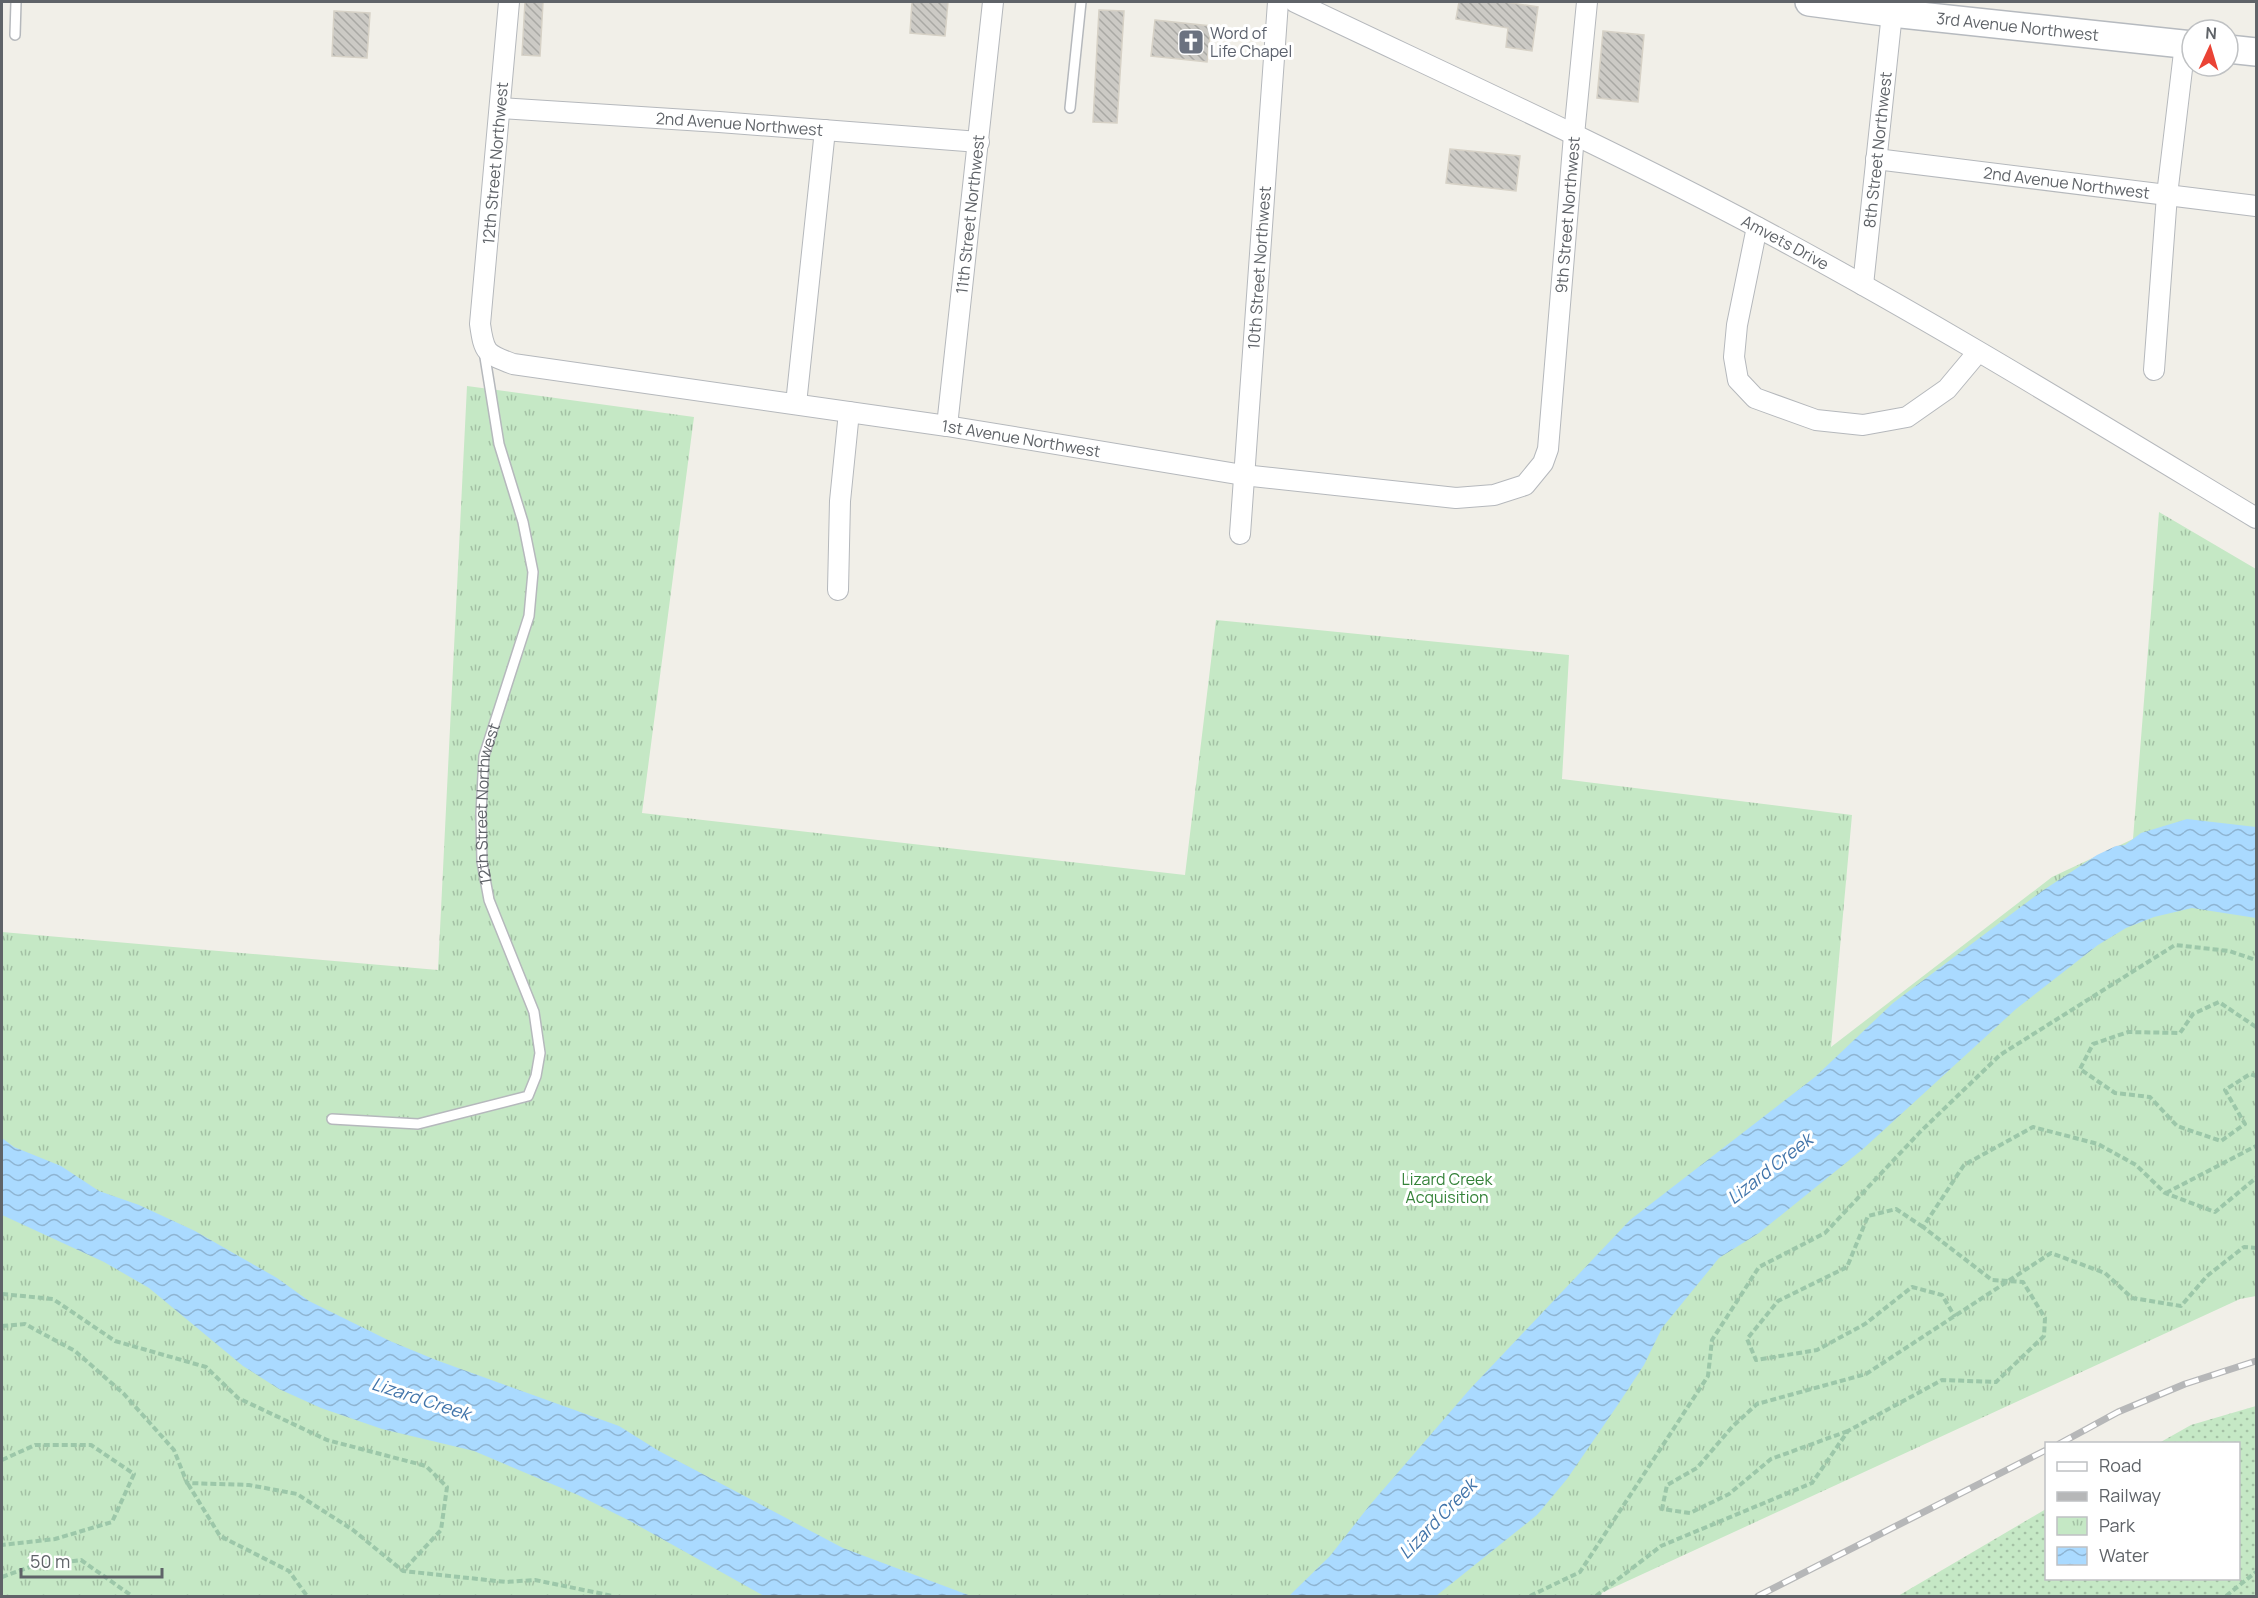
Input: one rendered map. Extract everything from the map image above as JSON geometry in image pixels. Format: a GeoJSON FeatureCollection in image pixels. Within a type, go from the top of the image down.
{"type":"FeatureCollection","features":[{"type":"Feature","properties":{"kind":"main road","name":"3rd Avenue Northwest"},"geometry":{"type":"LineString","coordinates":[[1809,2],[2180,43]]}},
{"type":"Feature","properties":{"kind":"main road"},"geometry":{"type":"LineString","coordinates":[[2240,50],[2256,52]]}},
{"type":"Feature","properties":{"kind":"street","name":"12th Street Northwest"},"geometry":{"type":"LineString","coordinates":[[484,348],[480,324],[509,2]]}},
{"type":"Feature","properties":{"kind":"street","name":"11th Street Northwest"},"geometry":{"type":"LineString","coordinates":[[947,426],[980,142],[993,2]]}},
{"type":"Feature","properties":{"kind":"street","name":"10th Street Northwest"},"geometry":{"type":"LineString","coordinates":[[1240,534],[1278,2]]}},
{"type":"Feature","properties":{"kind":"street","name":"Amvets Drive"},"geometry":{"type":"LineString","coordinates":[[1295,2],[1574,135],[1757,227],[1978,352],[2256,518]]}},
{"type":"Feature","properties":{"kind":"street","name":"9th Street Northwest"},"geometry":{"type":"LineString","coordinates":[[1550,430],[1587,2]]}},
{"type":"Feature","properties":{"kind":"street","name":"8th Street Northwest"},"geometry":{"type":"LineString","coordinates":[[1863,285],[1892,13]]}},
{"type":"Feature","properties":{"kind":"street"},"geometry":{"type":"LineString","coordinates":[[2154,370],[2167,195],[2183,78]]}},
{"type":"Feature","properties":{"kind":"street","name":"2nd Avenue Northwest"},"geometry":{"type":"LineString","coordinates":[[500,108],[980,142]]}},
{"type":"Feature","properties":{"kind":"street"},"geometry":{"type":"LineString","coordinates":[[796,404],[825,130]]}},
{"type":"Feature","properties":{"kind":"street","name":"2nd Avenue Northwest"},"geometry":{"type":"LineString","coordinates":[[1876,159],[2256,206]]}},
{"type":"Feature","properties":{"kind":"street"},"geometry":{"type":"LineString","coordinates":[[1757,227],[1737,325],[1734,357],[1738,380],[1755,398],[1816,420],[1863,424],[1907,417],[1947,389],[1978,352]]}},
{"type":"Feature","properties":{"kind":"street","name":"1st Avenue Northwest"},"geometry":{"type":"LineString","coordinates":[[484,348],[492,356],[513,364],[947,426],[1243,475],[1456,498],[1494,495],[1525,486],[1543,463],[1548,449],[1550,430]]}},
{"type":"Feature","properties":{"kind":"street"},"geometry":{"type":"LineString","coordinates":[[838,590],[840,501],[849,412]]}},
{"type":"Feature","properties":{"kind":"lane"},"geometry":{"type":"LineString","coordinates":[[15,35],[16,2]]}},
{"type":"Feature","properties":{"kind":"lane"},"geometry":{"type":"LineString","coordinates":[[1070,108],[1081,2]]}},
{"type":"Feature","properties":{"kind":"lane","name":"12th Street Northwest"},"geometry":{"type":"LineString","coordinates":[[332,1119],[418,1124],[528,1096],[537,1076],[540,1053],[534,1011],[489,900],[482,862],[481,813],[484,756],[529,616],[533,572],[523,522],[499,444],[484,348]]}},
{"type":"Feature","properties":{"kind":"path"},"geometry":{"type":"LineString","coordinates":[[1530,1596],[1580,1572],[1708,1376],[1712,1340],[1759,1267],[1825,1233],[1920,1132],[2000,1055],[2175,945],[2229,951],[2256,960]]}},
{"type":"Feature","properties":{"kind":"path"},"geometry":{"type":"LineString","coordinates":[[2256,1027],[2218,1002],[2193,1014],[2180,1033],[2128,1032],[2093,1044],[2080,1069],[2115,1093],[2150,1097],[2177,1126],[2221,1141],[2245,1124],[2225,1089],[2250,1074],[2256,1076]]}},
{"type":"Feature","properties":{"kind":"path"},"geometry":{"type":"LineString","coordinates":[[1923,1227],[1964,1165],[2034,1127],[2098,1144],[2136,1165],[2165,1193],[2215,1212],[2256,1178]]}},
{"type":"Feature","properties":{"kind":"path"},"geometry":{"type":"LineString","coordinates":[[2165,1193],[2256,1146]]}},
{"type":"Feature","properties":{"kind":"path"},"geometry":{"type":"LineString","coordinates":[[1955,1317],[1942,1295],[1912,1287],[1865,1324],[1817,1350],[1756,1360],[1747,1339],[1778,1301],[1847,1267],[1868,1216],[1896,1209],[1992,1280],[2006,1281],[2023,1282],[2045,1318],[2044,1336],[1996,1382],[1942,1380],[1848,1431],[1772,1459],[1729,1494],[1690,1513],[1662,1509],[1667,1485],[1697,1468],[1732,1427],[1756,1404],[1866,1374],[1955,1317],[2006,1281],[2051,1253],[2105,1273],[2132,1298],[2181,1306],[2207,1276],[2244,1247],[2256,1248]]}},
{"type":"Feature","properties":{"kind":"path"},"geometry":{"type":"LineString","coordinates":[[2,1294],[53,1299],[115,1341],[206,1367],[238,1398],[327,1440],[426,1466],[447,1487],[441,1530],[403,1571]]}},
{"type":"Feature","properties":{"kind":"path"},"geometry":{"type":"LineString","coordinates":[[2,1326],[25,1324],[75,1351],[124,1394],[174,1450],[187,1483],[220,1536],[289,1571],[307,1596]]}},
{"type":"Feature","properties":{"kind":"path"},"geometry":{"type":"LineString","coordinates":[[1596,1596],[1661,1546],[1812,1483],[1848,1431]]}},
{"type":"Feature","properties":{"kind":"path"},"geometry":{"type":"LineString","coordinates":[[2,1460],[35,1445],[91,1445],[134,1474],[112,1522],[55,1539],[2,1545]]}},
{"type":"Feature","properties":{"kind":"path"},"geometry":{"type":"LineString","coordinates":[[187,1483],[249,1485],[297,1494],[353,1530],[403,1571],[506,1582],[535,1581],[613,1596]]}},
{"type":"Feature","properties":{"kind":"path"},"geometry":{"type":"LineString","coordinates":[[2,1577],[30,1566],[81,1560],[132,1596]]}},
{"type":"Feature","properties":{"kind":"path"},"geometry":{"type":"LineString","coordinates":[[2226,1596],[2256,1572]]}},
{"type":"Feature","properties":{"kind":"green space","name":"Lizard Creek Acquisition"},"geometry":{"type":"Polygon","coordinates":[[[467,386],[694,417],[642,813],[1185,875],[1216,620],[1569,655],[1562,779],[1852,815],[1831,1047],[2052,877],[2133,839],[2159,512],[2256,569],[2256,1296],[2240,1299],[1595,1596],[2,1596],[2,932],[438,970],[467,386]]]}},
{"type":"Feature","properties":{"kind":"green space"},"geometry":{"type":"Polygon","coordinates":[[[2256,1406],[2256,1596],[1898,1596],[2045,1510],[2045,1580],[2240,1580],[2240,1442],[2161,1442],[2191,1425],[2256,1406]]]}},
{"type":"Feature","properties":{"kind":"water","name":"Lizard Creek"},"geometry":{"type":"Polygon","coordinates":[[[2187,819],[2256,827],[2256,918],[2192,908],[2154,917],[2126,928],[2098,945],[2016,1009],[1863,1149],[1759,1233],[1719,1258],[1662,1328],[1644,1365],[1617,1406],[1567,1479],[1537,1515],[1436,1596],[1289,1596],[1330,1556],[1369,1506],[1470,1389],[1630,1220],[1815,1077],[1893,1003],[2042,891],[2097,855],[2116,846],[2125,845],[2141,833],[2187,819]]]}},
{"type":"Feature","properties":{"kind":"water","name":"Lizard Creek"},"geometry":{"type":"Polygon","coordinates":[[[2,1138],[14,1147],[61,1166],[99,1191],[139,1205],[195,1231],[277,1278],[309,1301],[390,1341],[436,1360],[619,1426],[659,1451],[843,1548],[971,1596],[764,1596],[630,1521],[578,1495],[474,1451],[382,1429],[321,1408],[279,1389],[243,1366],[149,1288],[104,1262],[2,1215],[2,1138]]]}},
{"type":"Feature","properties":{"kind":"building"},"geometry":{"type":"Polygon","coordinates":[[[525,2],[543,2],[540,56],[522,55],[525,2]]]}},
{"type":"Feature","properties":{"kind":"building"},"geometry":{"type":"Polygon","coordinates":[[[912,2],[948,2],[945,36],[910,33],[912,2]]]}},
{"type":"Feature","properties":{"kind":"building"},"geometry":{"type":"Polygon","coordinates":[[[1459,2],[1505,2],[1538,7],[1532,51],[1506,47],[1508,28],[1456,19],[1459,2]]]}},
{"type":"Feature","properties":{"kind":"building"},"geometry":{"type":"Polygon","coordinates":[[[1099,10],[1124,11],[1117,123],[1093,122],[1099,10]]]}},
{"type":"Feature","properties":{"kind":"building"},"geometry":{"type":"Polygon","coordinates":[[[334,11],[370,13],[367,58],[332,56],[334,11]]]}},
{"type":"Feature","properties":{"kind":"building"},"geometry":{"type":"Polygon","coordinates":[[[1155,20],[1211,26],[1207,62],[1151,56],[1155,20]]]}},
{"type":"Feature","properties":{"kind":"building"},"geometry":{"type":"Polygon","coordinates":[[[1603,31],[1644,35],[1638,102],[1597,98],[1603,31]]]}},
{"type":"Feature","properties":{"kind":"building"},"geometry":{"type":"Polygon","coordinates":[[[1450,149],[1520,156],[1516,191],[1446,183],[1450,149]]]}},
{"type":"Feature","properties":{"kind":"railway"},"geometry":{"type":"LineString","coordinates":[[2063,1442],[2118,1412],[2185,1384],[2256,1361]]}},
{"type":"Feature","properties":{"kind":"railway"},"geometry":{"type":"LineString","coordinates":[[1758,1596],[2045,1451]]}},
{"type":"Feature","properties":{"kind":"place","name":"Word of Life Chapel"},"geometry":{"type":"Point","coordinates":[1191,42]}}]}
